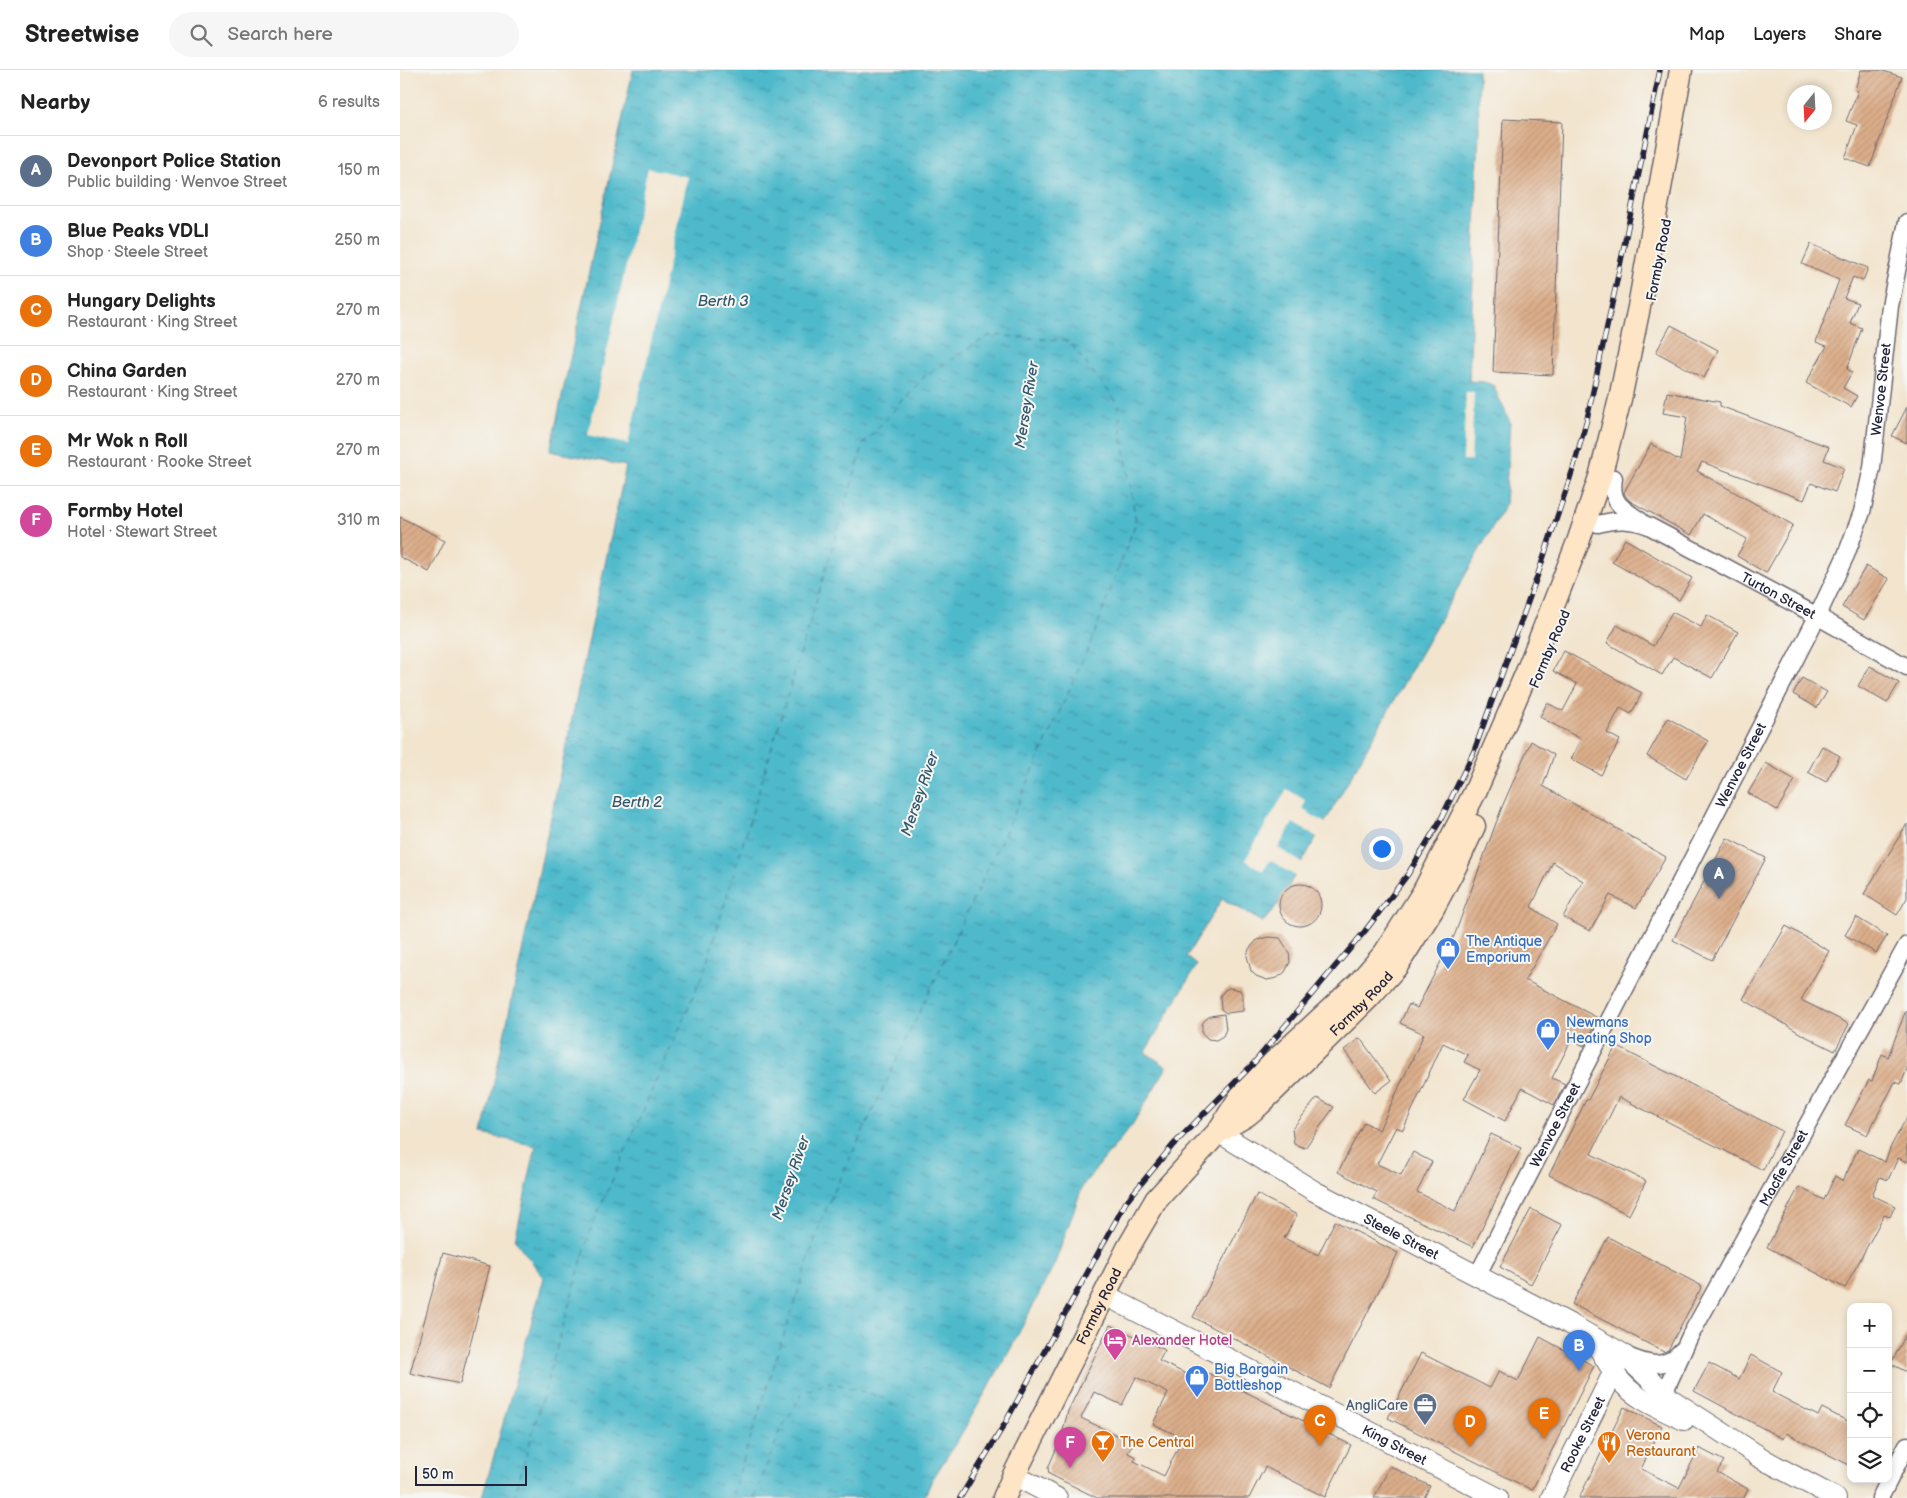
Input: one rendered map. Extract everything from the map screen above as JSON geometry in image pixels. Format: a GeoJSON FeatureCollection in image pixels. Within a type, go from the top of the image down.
{"type":"FeatureCollection","features":[{"type":"Feature","properties":{"kind":"main road","name":"Formby Road"},"geometry":{"type":"LineString","coordinates":[[1004,1498],[1137,1232],[1156,1200],[1218,1132],[1241,1096],[1274,1062],[1359,983],[1385,953],[1424,892],[1475,792],[1527,672],[1589,510],[1620,399],[1639,306],[1681,70]]}},
{"type":"Feature","properties":{"kind":"main road","name":"Formby Road"},"geometry":{"type":"LineString","coordinates":[[1218,1132],[1247,1115],[1260,1104],[1369,997],[1396,967],[1418,934],[1456,865],[1506,755],[1576,584],[1614,478],[1632,411],[1639,375],[1693,70]]}},
{"type":"Feature","properties":{"kind":"street","name":"Wenvoe Street"},"geometry":{"type":"LineString","coordinates":[[1477,1276],[1817,617],[1846,555],[1862,512],[1872,468],[1890,306],[1907,222]]}},
{"type":"Feature","properties":{"kind":"street","name":"Turton Street"},"geometry":{"type":"LineString","coordinates":[[1614,478],[1612,491],[1618,504],[1648,526],[1907,667]]}},
{"type":"Feature","properties":{"kind":"street","name":"Turton Street"},"geometry":{"type":"LineString","coordinates":[[1598,524],[1628,520],[1648,526]]}},
{"type":"Feature","properties":{"kind":"street","name":"Macfie Street"},"geometry":{"type":"LineString","coordinates":[[1664,1393],[1686,1345],[1907,945]]}},
{"type":"Feature","properties":{"kind":"street","name":"Steele Street"},"geometry":{"type":"LineString","coordinates":[[1218,1132],[1314,1191],[1588,1334],[1618,1362],[1703,1421],[1768,1462]]}},
{"type":"Feature","properties":{"kind":"street","name":"King Street"},"geometry":{"type":"LineString","coordinates":[[1105,1295],[1498,1498]]}},
{"type":"Feature","properties":{"kind":"street"},"geometry":{"type":"LineString","coordinates":[[1618,1362],[1665,1364],[1675,1358],[1686,1345]]}},
{"type":"Feature","properties":{"kind":"street","name":"Steele Street"},"geometry":{"type":"LineString","coordinates":[[1618,1362],[1627,1388],[1641,1399],[1836,1498]]}},
{"type":"Feature","properties":{"kind":"street","name":"Rooke Street"},"geometry":{"type":"LineString","coordinates":[[1551,1498],[1618,1362]]}},
{"type":"Feature","properties":{"kind":"street"},"geometry":{"type":"LineString","coordinates":[[1880,1498],[1907,1445]]}},
{"type":"Feature","properties":{"kind":"street"},"geometry":{"type":"LineString","coordinates":[[1014,1475],[1057,1498]]}},
{"type":"Feature","properties":{"kind":"water"},"geometry":{"type":"Polygon","coordinates":[[[633,70],[1478,70],[1479,131],[1469,381],[1493,385],[1510,422],[1505,505],[1279,903],[1263,922],[1222,899],[1186,957],[1197,965],[1145,1052],[1167,1067],[1132,1125],[1083,1185],[1055,1263],[1010,1350],[959,1438],[932,1480],[924,1498],[482,1498],[544,1278],[515,1240],[536,1146],[483,1134],[626,466],[550,451],[633,70]]]}},
{"type":"Feature","properties":{"kind":"pier"},"geometry":{"type":"Polygon","coordinates":[[[648,168],[688,177],[628,444],[588,435],[648,168]]]}},
{"type":"Feature","properties":{"kind":"pier"},"geometry":{"type":"Polygon","coordinates":[[[1466,392],[1474,392],[1471,460],[1463,460],[1466,392]]]}},
{"type":"Feature","properties":{"kind":"pier"},"geometry":{"type":"Polygon","coordinates":[[[1287,789],[1306,801],[1302,809],[1327,824],[1319,838],[1293,823],[1278,848],[1304,864],[1297,877],[1270,860],[1263,871],[1245,860],[1287,789]]]}},
{"type":"Feature","properties":{"kind":"building"},"geometry":{"type":"Polygon","coordinates":[[[1861,70],[1880,70],[1902,77],[1870,167],[1845,158],[1857,125],[1846,121],[1858,91],[1855,90],[1861,70]]]}},
{"type":"Feature","properties":{"kind":"building"},"geometry":{"type":"Polygon","coordinates":[[[1503,119],[1562,122],[1553,375],[1493,372],[1503,119]]]}},
{"type":"Feature","properties":{"kind":"building"},"geometry":{"type":"Polygon","coordinates":[[[1811,244],[1868,268],[1863,281],[1853,277],[1844,298],[1858,303],[1850,323],[1862,328],[1847,369],[1852,372],[1843,388],[1857,396],[1851,407],[1806,383],[1827,346],[1816,342],[1839,280],[1802,264],[1811,244]]]}},
{"type":"Feature","properties":{"kind":"building"},"geometry":{"type":"Polygon","coordinates":[[[1671,325],[1718,350],[1704,378],[1656,352],[1671,325]]]}},
{"type":"Feature","properties":{"kind":"building"},"geometry":{"type":"Polygon","coordinates":[[[1667,392],[1720,402],[1720,406],[1829,447],[1824,460],[1844,468],[1835,492],[1811,483],[1804,500],[1702,462],[1697,471],[1793,525],[1766,573],[1737,556],[1747,539],[1703,514],[1691,535],[1630,501],[1625,495],[1624,492],[1651,444],[1680,461],[1687,417],[1663,413],[1667,392]]]}},
{"type":"Feature","properties":{"kind":"building"},"geometry":{"type":"Polygon","coordinates":[[[1907,407],[1907,443],[1892,436],[1907,407]]]}},
{"type":"Feature","properties":{"kind":"building"},"geometry":{"type":"Polygon","coordinates":[[[400,517],[445,540],[429,572],[400,557],[400,517]]]}},
{"type":"Feature","properties":{"kind":"building"},"geometry":{"type":"Polygon","coordinates":[[[1625,539],[1692,578],[1679,600],[1612,562],[1625,539]]]}},
{"type":"Feature","properties":{"kind":"building"},"geometry":{"type":"Polygon","coordinates":[[[1866,566],[1889,579],[1864,620],[1842,607],[1866,566]]]}},
{"type":"Feature","properties":{"kind":"building"},"geometry":{"type":"Polygon","coordinates":[[[1672,612],[1701,627],[1707,615],[1738,632],[1712,678],[1673,657],[1662,675],[1607,643],[1617,625],[1653,646],[1672,612]]]}},
{"type":"Feature","properties":{"kind":"building"},"geometry":{"type":"Polygon","coordinates":[[[1564,651],[1642,693],[1631,714],[1620,708],[1607,733],[1620,740],[1601,775],[1571,759],[1581,739],[1540,717],[1547,703],[1563,711],[1577,684],[1553,671],[1564,651]]]}},
{"type":"Feature","properties":{"kind":"building"},"geometry":{"type":"Polygon","coordinates":[[[1870,666],[1899,683],[1887,703],[1858,686],[1870,666]]]}},
{"type":"Feature","properties":{"kind":"building"},"geometry":{"type":"Polygon","coordinates":[[[1802,678],[1827,692],[1817,708],[1793,694],[1802,678]]]}},
{"type":"Feature","properties":{"kind":"building"},"geometry":{"type":"Polygon","coordinates":[[[1668,718],[1708,741],[1686,779],[1647,756],[1668,718]]]}},
{"type":"Feature","properties":{"kind":"building"},"geometry":{"type":"Polygon","coordinates":[[[1531,741],[1554,755],[1543,786],[1666,857],[1636,908],[1610,895],[1590,931],[1563,917],[1583,881],[1553,862],[1531,907],[1557,924],[1525,980],[1598,1018],[1584,1046],[1572,1039],[1552,1078],[1565,1084],[1554,1105],[1522,1088],[1505,1121],[1464,1099],[1480,1070],[1464,1062],[1468,1055],[1443,1043],[1403,1130],[1396,1127],[1377,1164],[1401,1175],[1413,1152],[1432,1162],[1417,1192],[1455,1211],[1491,1134],[1521,1148],[1473,1247],[1373,1199],[1377,1192],[1338,1172],[1364,1122],[1379,1130],[1424,1034],[1400,1023],[1409,1004],[1417,1008],[1455,934],[1502,807],[1531,741]]]}},
{"type":"Feature","properties":{"kind":"building"},"geometry":{"type":"Polygon","coordinates":[[[1822,746],[1840,756],[1826,782],[1808,772],[1822,746]]]}},
{"type":"Feature","properties":{"kind":"building"},"geometry":{"type":"Polygon","coordinates":[[[1766,763],[1795,780],[1777,810],[1748,793],[1766,763]]]}},
{"type":"Feature","properties":{"kind":"building"},"geometry":{"type":"Polygon","coordinates":[[[1907,824],[1907,898],[1897,915],[1864,894],[1907,824]]]}},
{"type":"Feature","properties":{"kind":"building"},"geometry":{"type":"Polygon","coordinates":[[[1727,838],[1766,858],[1712,960],[1673,940],[1727,838]]]}},
{"type":"Feature","properties":{"kind":"building"},"geometry":{"type":"Polygon","coordinates":[[[1304,884],[1312,887],[1318,893],[1321,905],[1318,917],[1312,923],[1296,926],[1288,923],[1282,917],[1279,901],[1282,893],[1288,887],[1304,884]]]}},
{"type":"Feature","properties":{"kind":"building"},"geometry":{"type":"Polygon","coordinates":[[[1856,917],[1887,936],[1876,953],[1845,935],[1856,917]]]}},
{"type":"Feature","properties":{"kind":"building"},"geometry":{"type":"Polygon","coordinates":[[[1786,926],[1829,951],[1801,1000],[1849,1024],[1835,1051],[1803,1035],[1743,999],[1786,926]]]}},
{"type":"Feature","properties":{"kind":"building"},"geometry":{"type":"Polygon","coordinates":[[[1268,937],[1280,938],[1289,952],[1290,962],[1285,972],[1277,978],[1267,980],[1256,976],[1251,971],[1247,956],[1249,949],[1257,940],[1268,937]]]}},
{"type":"Feature","properties":{"kind":"building"},"geometry":{"type":"Polygon","coordinates":[[[1229,988],[1240,990],[1243,996],[1243,1011],[1226,1013],[1221,1009],[1220,996],[1229,988]]]}},
{"type":"Feature","properties":{"kind":"building"},"geometry":{"type":"Polygon","coordinates":[[[1906,1010],[1907,1069],[1901,1084],[1895,1082],[1867,1135],[1845,1125],[1869,1080],[1872,1081],[1882,1054],[1888,1057],[1906,1010]]]}},
{"type":"Feature","properties":{"kind":"building"},"geometry":{"type":"Polygon","coordinates":[[[1224,1014],[1226,1029],[1223,1036],[1216,1040],[1208,1039],[1202,1033],[1202,1024],[1210,1016],[1224,1014]]]}},
{"type":"Feature","properties":{"kind":"building"},"geometry":{"type":"Polygon","coordinates":[[[1360,1038],[1391,1081],[1375,1093],[1344,1050],[1360,1038]]]}},
{"type":"Feature","properties":{"kind":"building"},"geometry":{"type":"Polygon","coordinates":[[[1616,1046],[1782,1131],[1763,1170],[1619,1097],[1591,1154],[1646,1181],[1629,1215],[1549,1175],[1586,1100],[1588,1100],[1616,1046]]]}},
{"type":"Feature","properties":{"kind":"building"},"geometry":{"type":"Polygon","coordinates":[[[1317,1098],[1334,1107],[1305,1148],[1294,1144],[1292,1129],[1317,1098]]]}},
{"type":"Feature","properties":{"kind":"building"},"geometry":{"type":"Polygon","coordinates":[[[1907,1117],[1907,1162],[1898,1158],[1888,1180],[1880,1177],[1872,1195],[1895,1206],[1890,1217],[1884,1215],[1845,1288],[1767,1247],[1799,1187],[1824,1200],[1835,1176],[1843,1181],[1858,1149],[1885,1162],[1891,1146],[1907,1117]]]}},
{"type":"Feature","properties":{"kind":"building"},"geometry":{"type":"Polygon","coordinates":[[[1257,1194],[1297,1215],[1284,1238],[1318,1255],[1335,1221],[1398,1253],[1329,1388],[1193,1317],[1257,1194]]]}},
{"type":"Feature","properties":{"kind":"building"},"geometry":{"type":"Polygon","coordinates":[[[1531,1209],[1562,1225],[1531,1284],[1500,1267],[1531,1209]]]}},
{"type":"Feature","properties":{"kind":"building"},"geometry":{"type":"Polygon","coordinates":[[[1608,1237],[1702,1286],[1668,1350],[1664,1352],[1572,1304],[1608,1237]]]}},
{"type":"Feature","properties":{"kind":"building"},"geometry":{"type":"Polygon","coordinates":[[[443,1253],[490,1266],[460,1384],[410,1373],[443,1253]]]}},
{"type":"Feature","properties":{"kind":"building"},"geometry":{"type":"Polygon","coordinates":[[[1110,1325],[1165,1350],[1159,1361],[1203,1382],[1208,1373],[1351,1445],[1325,1497],[1265,1467],[1249,1498],[1097,1498],[1049,1474],[1048,1468],[1061,1438],[1068,1411],[1110,1325]],[[1136,1377],[1122,1405],[1094,1392],[1081,1418],[1133,1443],[1128,1453],[1136,1457],[1134,1461],[1164,1476],[1183,1438],[1153,1424],[1168,1393],[1136,1377]]]}},
{"type":"Feature","properties":{"kind":"building"},"geometry":{"type":"Polygon","coordinates":[[[1907,1332],[1907,1372],[1892,1364],[1907,1332]]]}},
{"type":"Feature","properties":{"kind":"building"},"geometry":{"type":"Polygon","coordinates":[[[1540,1337],[1594,1366],[1532,1490],[1388,1418],[1421,1353],[1490,1388],[1499,1371],[1518,1381],[1540,1337]]]}},
{"type":"Feature","properties":{"kind":"building"},"geometry":{"type":"Polygon","coordinates":[[[1751,1355],[1782,1372],[1772,1392],[1818,1416],[1822,1408],[1847,1421],[1847,1464],[1786,1433],[1783,1439],[1694,1391],[1709,1363],[1739,1379],[1751,1355]]]}},
{"type":"Feature","properties":{"kind":"building"},"geometry":{"type":"Polygon","coordinates":[[[1624,1407],[1662,1426],[1641,1469],[1679,1488],[1699,1448],[1724,1461],[1717,1472],[1748,1489],[1744,1498],[1579,1498],[1624,1407]]]}},
{"type":"Feature","properties":{"kind":"building"},"geometry":{"type":"Polygon","coordinates":[[[1390,1466],[1430,1486],[1424,1498],[1374,1498],[1390,1466]]]}},
{"type":"Feature","properties":{"kind":"ferry route"},"geometry":{"type":"LineString","coordinates":[[514,1498],[590,1231],[704,972],[864,443],[925,376],[990,335],[1068,341],[1117,402],[1136,522],[1093,637],[1011,820],[823,1215],[731,1498]]}},
{"type":"Feature","properties":{"kind":"ferry route"},"geometry":{"type":"LineString","coordinates":[[754,1498],[780,1432],[803,1392],[830,1382],[881,1397],[897,1408]]}},
{"type":"Feature","properties":{"kind":"railway"},"geometry":{"type":"LineString","coordinates":[[960,1498],[1004,1425],[1126,1202],[1173,1145],[1253,1064],[1365,931],[1408,874],[1440,821],[1474,751],[1537,577],[1573,469],[1587,419],[1660,70]]}},
{"type":"Feature","properties":{"kind":"place","name":"Devonport Police Station"},"geometry":{"type":"Point","coordinates":[1719,899]}},
{"type":"Feature","properties":{"kind":"place","name":"The Antique Emporium"},"geometry":{"type":"Point","coordinates":[1448,970]}},
{"type":"Feature","properties":{"kind":"place","name":"Newmans Heating Shop"},"geometry":{"type":"Point","coordinates":[1548,1051]}},
{"type":"Feature","properties":{"kind":"place","name":"Alexander Hotel"},"geometry":{"type":"Point","coordinates":[1115,1361]}},
{"type":"Feature","properties":{"kind":"place","name":"Blue Peaks VDLl"},"geometry":{"type":"Point","coordinates":[1579,1371]}},
{"type":"Feature","properties":{"kind":"place","name":"Big Bargain Bottleshop"},"geometry":{"type":"Point","coordinates":[1197,1398]}},
{"type":"Feature","properties":{"kind":"place","name":"AngliCare"},"geometry":{"type":"Point","coordinates":[1425,1426]}},
{"type":"Feature","properties":{"kind":"place","name":"Mr Wok n Roll"},"geometry":{"type":"Point","coordinates":[1544,1439]}},
{"type":"Feature","properties":{"kind":"place","name":"Hungary Delights"},"geometry":{"type":"Point","coordinates":[1320,1446]}},
{"type":"Feature","properties":{"kind":"place","name":"China Garden"},"geometry":{"type":"Point","coordinates":[1470,1447]}},
{"type":"Feature","properties":{"kind":"place","name":"The Central"},"geometry":{"type":"Point","coordinates":[1103,1463]}},
{"type":"Feature","properties":{"kind":"place","name":"Verona Restaurant"},"geometry":{"type":"Point","coordinates":[1609,1464]}},
{"type":"Feature","properties":{"kind":"place","name":"Formby Hotel"},"geometry":{"type":"Point","coordinates":[1070,1468]}},
{"type":"Feature","properties":{"kind":"water label","name":"Berth 3"},"geometry":{"type":"Point","coordinates":[723,301]}},
{"type":"Feature","properties":{"kind":"water label","name":"Mersey River"},"geometry":{"type":"Point","coordinates":[1027,405]}},
{"type":"Feature","properties":{"kind":"water label","name":"Mersey River"},"geometry":{"type":"Point","coordinates":[920,794]}},
{"type":"Feature","properties":{"kind":"water label","name":"Berth 2"},"geometry":{"type":"Point","coordinates":[637,802]}},
{"type":"Feature","properties":{"kind":"water label","name":"Mersey River"},"geometry":{"type":"Point","coordinates":[791,1178]}}]}
